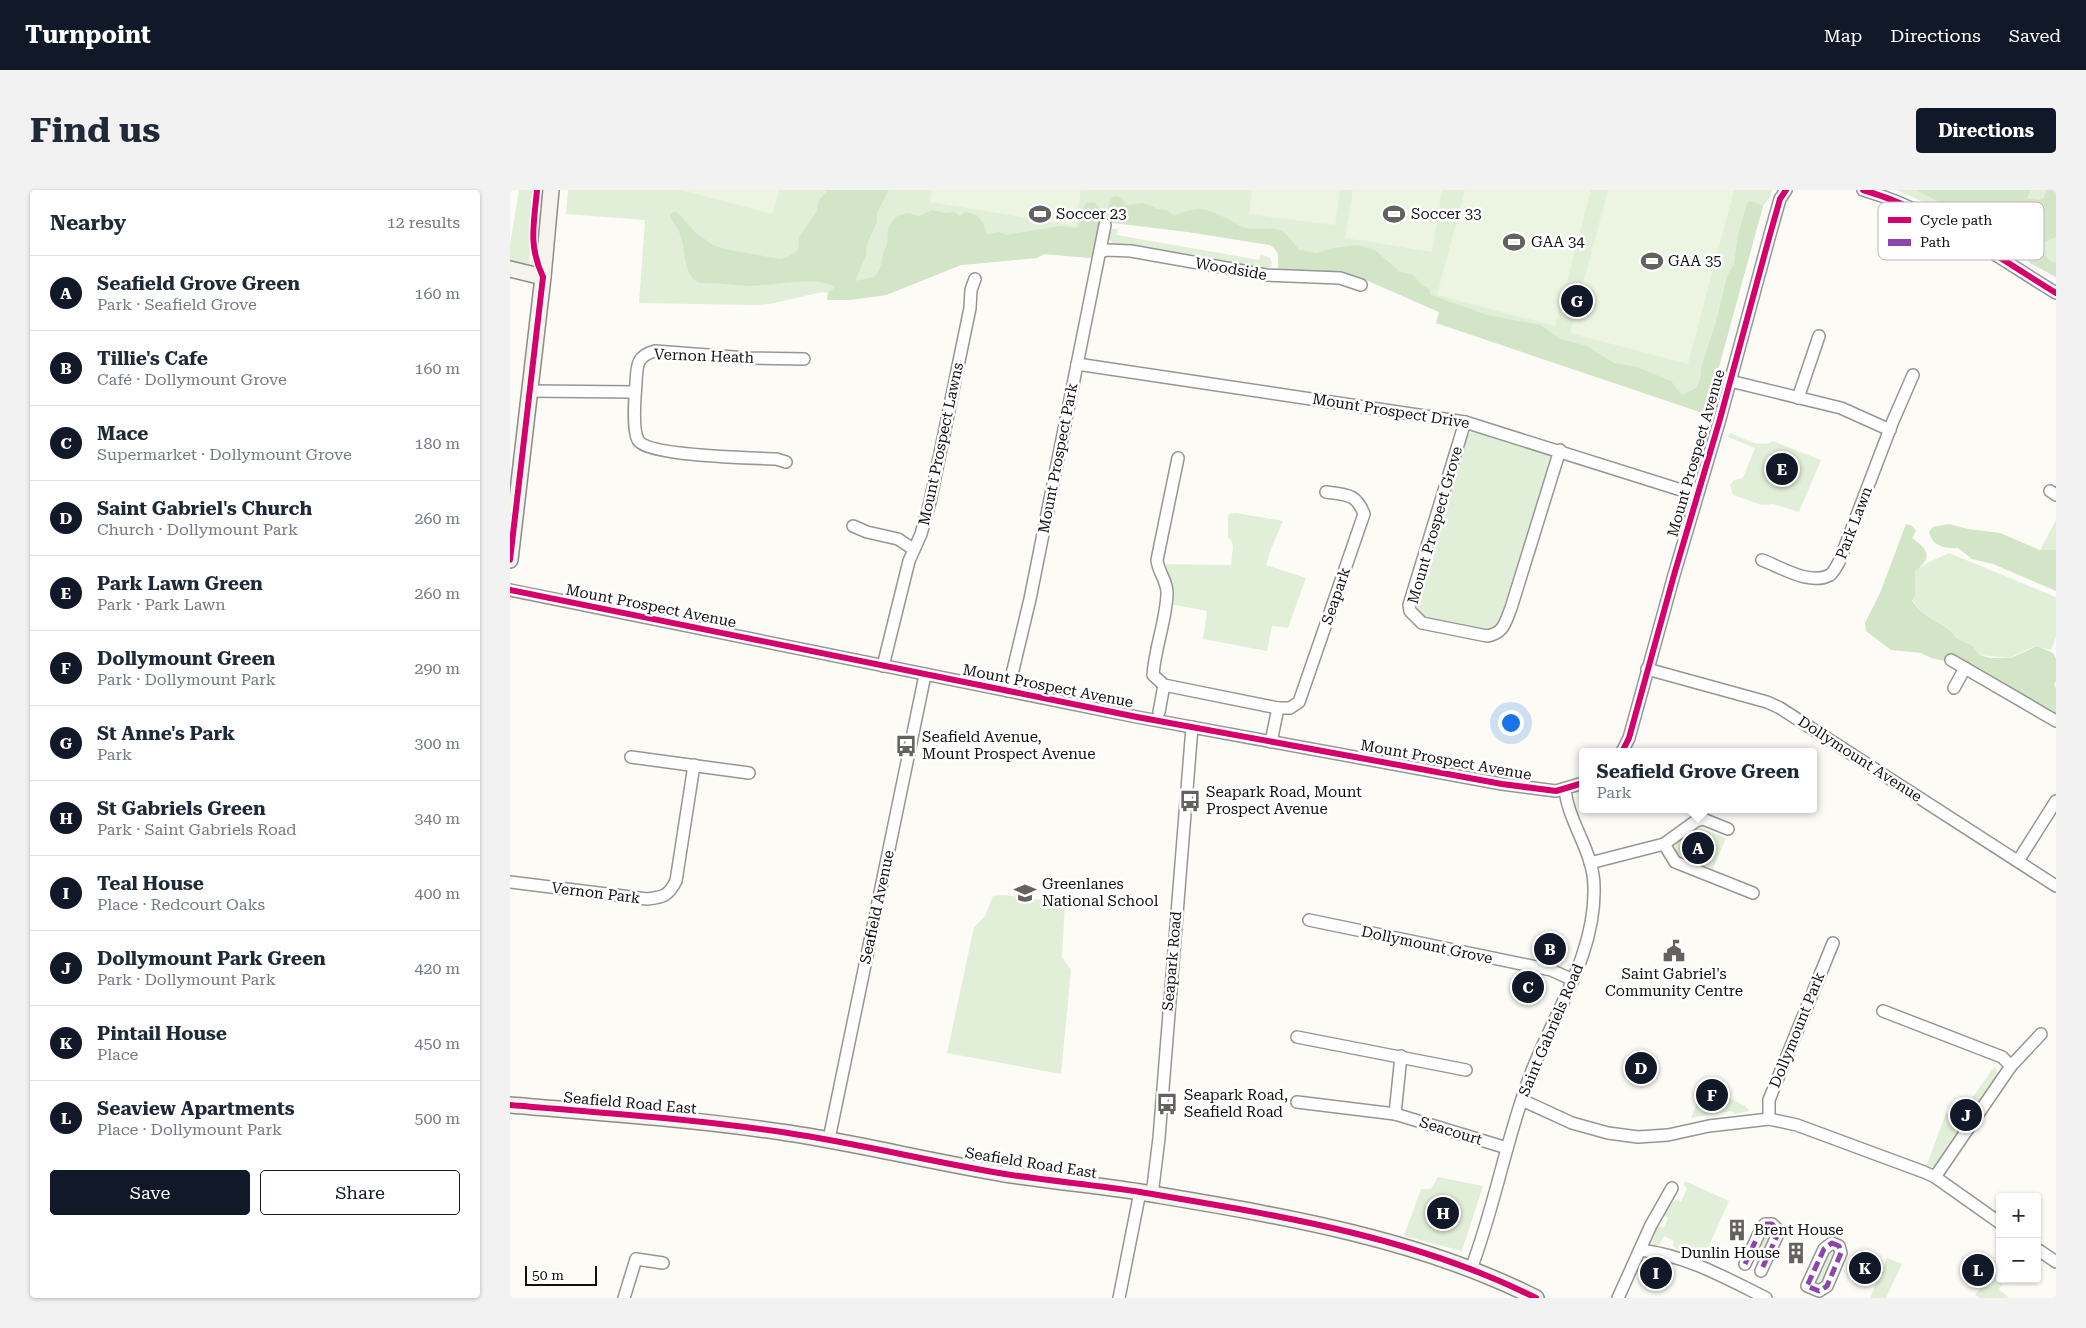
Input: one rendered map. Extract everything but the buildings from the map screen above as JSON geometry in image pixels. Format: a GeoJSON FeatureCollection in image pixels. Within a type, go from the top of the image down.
{"type":"FeatureCollection","features":[{"type":"Feature","properties":{"kind":"street"},"geometry":{"type":"LineString","coordinates":[[510,560],[543,277],[551,190]]}},
{"type":"Feature","properties":{"kind":"street","name":"Mount Prospect Avenue"},"geometry":{"type":"LineString","coordinates":[[1624,748],[1629,738],[1780,199],[1786,190]]}},
{"type":"Feature","properties":{"kind":"street"},"geometry":{"type":"LineString","coordinates":[[1863,190],[1899,202]]}},
{"type":"Feature","properties":{"kind":"street","name":"Mount Prospect Park"},"geometry":{"type":"LineString","coordinates":[[1008,691],[1030,598],[1105,224]]}},
{"type":"Feature","properties":{"kind":"street","name":"Woodside"},"geometry":{"type":"LineString","coordinates":[[1100,252],[1107,250],[1131,251],[1266,275],[1340,278],[1361,284]]}},
{"type":"Feature","properties":{"kind":"street"},"geometry":{"type":"LineString","coordinates":[[2001,260],[2056,293]]}},
{"type":"Feature","properties":{"kind":"street"},"geometry":{"type":"LineString","coordinates":[[510,269],[543,277]]}},
{"type":"Feature","properties":{"kind":"street","name":"Mount Prospect Lawns"},"geometry":{"type":"LineString","coordinates":[[883,666],[913,549],[921,534],[930,502],[975,279]]}},
{"type":"Feature","properties":{"kind":"street"},"geometry":{"type":"LineString","coordinates":[[1798,398],[1820,336]]}},
{"type":"Feature","properties":{"kind":"street","name":"Vernon Heath"},"geometry":{"type":"LineString","coordinates":[[786,462],[776,459],[667,452],[647,447],[638,441],[635,432],[637,366],[645,354],[655,352],[747,358],[804,359]]}},
{"type":"Feature","properties":{"kind":"street","name":"Mount Prospect Drive"},"geometry":{"type":"LineString","coordinates":[[1077,364],[1465,422],[1560,450],[1697,495]]}},
{"type":"Feature","properties":{"kind":"street","name":"Park Lawn"},"geometry":{"type":"LineString","coordinates":[[1762,560],[1810,578],[1821,578],[1832,574],[1839,562],[1913,374]]}},
{"type":"Feature","properties":{"kind":"street"},"geometry":{"type":"LineString","coordinates":[[1730,381],[1841,408],[1890,430]]}},
{"type":"Feature","properties":{"kind":"street"},"geometry":{"type":"LineString","coordinates":[[530,391],[635,392]]}},
{"type":"Feature","properties":{"kind":"street","name":"Mount Prospect Grove"},"geometry":{"type":"LineString","coordinates":[[1465,422],[1409,605],[1410,610],[1422,623],[1487,636],[1497,634],[1503,628],[1512,608],[1560,450]]}},
{"type":"Feature","properties":{"kind":"street"},"geometry":{"type":"LineString","coordinates":[[1178,458],[1157,560],[1157,567],[1168,592],[1154,660],[1153,675],[1164,685],[1278,708],[1271,742]]}},
{"type":"Feature","properties":{"kind":"street","name":"Seapark"},"geometry":{"type":"LineString","coordinates":[[1278,708],[1290,708],[1299,702],[1364,514],[1360,504],[1351,496],[1326,492]]}},
{"type":"Feature","properties":{"kind":"street"},"geometry":{"type":"LineString","coordinates":[[853,526],[867,532],[898,539],[913,549]]}},
{"type":"Feature","properties":{"kind":"street","name":"Mount Prospect Avenue"},"geometry":{"type":"LineString","coordinates":[[510,590],[926,675],[1271,742],[1502,784],[1556,791],[1579,784]]}},
{"type":"Feature","properties":{"kind":"street"},"geometry":{"type":"LineString","coordinates":[[1951,660],[2056,721]]}},
{"type":"Feature","properties":{"kind":"street"},"geometry":{"type":"LineString","coordinates":[[1954,688],[1966,668]]}},
{"type":"Feature","properties":{"kind":"street","name":"Dollymount Avenue"},"geometry":{"type":"LineString","coordinates":[[1647,669],[1767,702],[1780,708],[2056,886]]}},
{"type":"Feature","properties":{"kind":"street","name":"Seafield Avenue"},"geometry":{"type":"LineString","coordinates":[[829,1139],[926,675]]}},
{"type":"Feature","properties":{"kind":"street"},"geometry":{"type":"LineString","coordinates":[[1159,712],[1164,685]]}},
{"type":"Feature","properties":{"kind":"street","name":"Seapark Road"},"geometry":{"type":"LineString","coordinates":[[1119,1298],[1159,1138],[1192,727]]}},
{"type":"Feature","properties":{"kind":"street"},"geometry":{"type":"LineString","coordinates":[[631,757],[749,773]]}},
{"type":"Feature","properties":{"kind":"street","name":"Vernon Park"},"geometry":{"type":"LineString","coordinates":[[510,882],[647,899],[662,897],[670,892],[676,881],[694,765]]}},
{"type":"Feature","properties":{"kind":"street","name":"Saint Gabriels Road"},"geometry":{"type":"LineString","coordinates":[[1471,1269],[1530,1076],[1573,980],[1586,946],[1593,912],[1594,887],[1590,862],[1568,809],[1564,790]]}},
{"type":"Feature","properties":{"kind":"street"},"geometry":{"type":"LineString","coordinates":[[2018,861],[2056,801]]}},
{"type":"Feature","properties":{"kind":"street"},"geometry":{"type":"LineString","coordinates":[[1590,862],[1664,844],[1696,821],[1703,819],[1728,829]]}},
{"type":"Feature","properties":{"kind":"street"},"geometry":{"type":"LineString","coordinates":[[1664,844],[1675,862],[1753,893]]}},
{"type":"Feature","properties":{"kind":"street","name":"Dollymount Grove"},"geometry":{"type":"LineString","coordinates":[[1309,920],[1551,970],[1573,980]]}},
{"type":"Feature","properties":{"kind":"street","name":"Dollymount Park"},"geometry":{"type":"LineString","coordinates":[[1769,1119],[1769,1100],[1833,943]]}},
{"type":"Feature","properties":{"kind":"street"},"geometry":{"type":"LineString","coordinates":[[1883,1011],[2002,1057],[2012,1066]]}},
{"type":"Feature","properties":{"kind":"street"},"geometry":{"type":"LineString","coordinates":[[1935,1177],[2012,1066],[2041,1034]]}},
{"type":"Feature","properties":{"kind":"street"},"geometry":{"type":"LineString","coordinates":[[1297,1037],[1466,1070]]}},
{"type":"Feature","properties":{"kind":"street"},"geometry":{"type":"LineString","coordinates":[[1395,1114],[1401,1056]]}},
{"type":"Feature","properties":{"kind":"street"},"geometry":{"type":"LineString","coordinates":[[1522,1100],[1572,1123],[1608,1133],[1638,1137],[1668,1135],[1709,1126],[1769,1119],[1797,1125],[1935,1177],[1996,1219]]}},
{"type":"Feature","properties":{"kind":"street","name":"Seacourt"},"geometry":{"type":"LineString","coordinates":[[1297,1102],[1395,1114],[1507,1148]]}},
{"type":"Feature","properties":{"kind":"street","name":"Seafield Road East"},"geometry":{"type":"LineString","coordinates":[[510,1105],[644,1115],[734,1125],[829,1139],[1004,1174],[1146,1194],[1304,1222],[1368,1237],[1471,1269],[1536,1298]]}},
{"type":"Feature","properties":{"kind":"street"},"geometry":{"type":"LineString","coordinates":[[1618,1298],[1662,1202],[1672,1188]]}},
{"type":"Feature","properties":{"kind":"street"},"geometry":{"type":"LineString","coordinates":[[1745,1264],[1761,1228],[1765,1224],[1772,1224],[1777,1229],[1777,1236],[1761,1271]]}},
{"type":"Feature","properties":{"kind":"street"},"geometry":{"type":"LineString","coordinates":[[1640,1250],[1678,1258],[1766,1298]]}},
{"type":"Feature","properties":{"kind":"street"},"geometry":{"type":"LineString","coordinates":[[2041,1252],[2056,1262]]}},
{"type":"Feature","properties":{"kind":"street"},"geometry":{"type":"LineString","coordinates":[[624,1298],[636,1259],[662,1263]]}},
{"type":"Feature","properties":{"kind":"green space"},"geometry":{"type":"Polygon","coordinates":[[[519,190],[536,190],[529,265],[510,260],[510,245],[519,190]]]}},
{"type":"Feature","properties":{"kind":"green space"},"geometry":{"type":"Polygon","coordinates":[[[538,190],[542,190],[538,259],[534,265],[531,265],[538,190]]]}},
{"type":"Feature","properties":{"kind":"green space"},"geometry":{"type":"Polygon","coordinates":[[[568,190],[1772,190],[1770,197],[1763,206],[1706,414],[1436,323],[1439,312],[1357,276],[1340,272],[1278,269],[1279,262],[1276,250],[1270,245],[1188,232],[1103,222],[1096,237],[1095,254],[1091,258],[1044,254],[1037,258],[961,265],[886,295],[850,300],[827,300],[828,293],[822,292],[770,304],[754,305],[639,303],[645,220],[566,214],[568,190]]]}},
{"type":"Feature","properties":{"kind":"green space"},"geometry":{"type":"Polygon","coordinates":[[[681,190],[779,190],[773,214],[681,190]]]}},
{"type":"Feature","properties":{"kind":"green space"},"geometry":{"type":"Polygon","coordinates":[[[828,190],[889,190],[877,213],[877,222],[867,244],[866,255],[855,281],[874,277],[879,270],[887,245],[888,229],[893,220],[899,215],[909,213],[919,216],[932,210],[946,213],[954,212],[960,216],[965,212],[977,216],[983,222],[986,234],[1000,232],[1006,235],[1061,226],[1075,228],[1079,226],[1080,214],[1086,203],[1094,202],[1103,211],[1103,215],[1091,258],[1044,254],[1037,258],[961,265],[886,295],[850,300],[827,300],[828,293],[835,287],[817,282],[806,281],[759,286],[699,283],[689,273],[681,238],[670,215],[674,211],[696,233],[713,245],[724,249],[781,259],[788,257],[798,250],[799,237],[817,211],[819,200],[828,190]]]}},
{"type":"Feature","properties":{"kind":"green space","name":"Soccer 23"},"geometry":{"type":"Polygon","coordinates":[[[932,190],[1081,190],[1075,226],[930,202],[932,190]]]}},
{"type":"Feature","properties":{"kind":"green space"},"geometry":{"type":"Polygon","coordinates":[[[1252,190],[1340,190],[1335,225],[1249,214],[1252,190]]]}},
{"type":"Feature","properties":{"kind":"green space","name":"Soccer 33"},"geometry":{"type":"Polygon","coordinates":[[[1353,190],[1442,190],[1432,252],[1345,238],[1353,190]]]}},
{"type":"Feature","properties":{"kind":"green space","name":"GAA 34"},"geometry":{"type":"Polygon","coordinates":[[[1465,190],[1591,190],[1555,326],[1437,295],[1465,190]]]}},
{"type":"Feature","properties":{"kind":"green space","name":"GAA 35"},"geometry":{"type":"Polygon","coordinates":[[[1608,190],[1734,190],[1688,364],[1570,333],[1608,190]]]}},
{"type":"Feature","properties":{"kind":"green space"},"geometry":{"type":"Polygon","coordinates":[[[1897,190],[2056,190],[2056,277],[2030,263],[2028,260],[2044,260],[2044,202],[1923,202],[1897,190]]]}},
{"type":"Feature","properties":{"kind":"green space"},"geometry":{"type":"Polygon","coordinates":[[[1916,190],[2031,190],[2027,198],[2037,200],[2043,199],[2047,190],[2056,190],[2056,237],[2044,242],[2044,202],[1939,202],[1916,190]]]}},
{"type":"Feature","properties":{"kind":"green space"},"geometry":{"type":"Polygon","coordinates":[[[1112,197],[1121,197],[1126,205],[1144,203],[1158,209],[1167,210],[1174,216],[1191,210],[1204,209],[1216,213],[1242,227],[1280,230],[1292,240],[1299,250],[1316,253],[1332,248],[1359,245],[1375,250],[1399,271],[1413,275],[1421,284],[1429,289],[1431,295],[1487,315],[1541,325],[1560,339],[1587,346],[1614,363],[1637,367],[1671,381],[1682,395],[1696,388],[1701,377],[1701,368],[1716,322],[1727,276],[1734,264],[1738,235],[1747,203],[1751,201],[1763,206],[1706,414],[1436,323],[1439,312],[1357,276],[1340,272],[1279,272],[1278,254],[1270,245],[1108,222],[1108,207],[1112,197]]]}},
{"type":"Feature","properties":{"kind":"green space"},"geometry":{"type":"Polygon","coordinates":[[[1112,229],[1118,229],[1117,235],[1259,260],[1261,254],[1270,258],[1272,264],[1268,269],[1263,270],[1112,243],[1108,238],[1112,229]]]}},
{"type":"Feature","properties":{"kind":"green space"},"geometry":{"type":"Polygon","coordinates":[[[2044,252],[2052,262],[2056,262],[2056,277],[2030,263],[2028,260],[2044,260],[2044,252]]]}},
{"type":"Feature","properties":{"kind":"green space"},"geometry":{"type":"Polygon","coordinates":[[[1472,431],[1480,431],[1549,453],[1552,459],[1498,627],[1492,632],[1418,618],[1414,605],[1466,437],[1472,431]]]}},
{"type":"Feature","properties":{"kind":"green space"},"geometry":{"type":"Polygon","coordinates":[[[1730,433],[1757,443],[1763,444],[1773,441],[1821,460],[1799,512],[1773,504],[1762,505],[1733,495],[1730,485],[1734,480],[1743,478],[1755,448],[1728,437],[1730,433]]]}},
{"type":"Feature","properties":{"kind":"green space"},"geometry":{"type":"Polygon","coordinates":[[[1236,513],[1283,521],[1266,565],[1306,578],[1288,628],[1272,626],[1267,651],[1203,639],[1207,611],[1170,604],[1163,564],[1231,565],[1233,546],[1228,538],[1228,517],[1229,514],[1236,513]]]}},
{"type":"Feature","properties":{"kind":"green space"},"geometry":{"type":"Polygon","coordinates":[[[2056,520],[2056,550],[2040,550],[2056,520]]]}},
{"type":"Feature","properties":{"kind":"green space"},"geometry":{"type":"Polygon","coordinates":[[[1906,524],[1912,526],[1916,531],[1912,538],[1927,554],[1924,562],[1915,572],[1915,595],[1912,601],[1922,612],[1945,627],[1956,638],[1973,646],[1979,655],[1991,658],[2011,658],[2037,646],[2053,653],[2056,659],[2056,681],[2054,684],[2056,688],[2056,715],[1958,664],[1931,658],[1921,653],[1891,650],[1866,631],[1865,623],[1880,593],[1906,524]]]}},
{"type":"Feature","properties":{"kind":"green space"},"geometry":{"type":"Polygon","coordinates":[[[1949,524],[1968,529],[2000,533],[2040,550],[2056,550],[2056,591],[1993,564],[1972,559],[1958,548],[1940,546],[1933,541],[1929,532],[1933,527],[1949,524]]]}},
{"type":"Feature","properties":{"kind":"green space"},"geometry":{"type":"Polygon","coordinates":[[[1949,553],[2056,597],[2056,637],[2051,650],[2035,646],[2009,658],[1979,655],[1973,646],[1956,638],[1949,629],[1922,612],[1912,600],[1915,572],[1925,564],[1949,553]]]}},
{"type":"Feature","properties":{"kind":"green space"},"geometry":{"type":"Polygon","coordinates":[[[1701,828],[1726,838],[1713,869],[1678,854],[1675,849],[1675,845],[1692,831],[1701,828]]]}},
{"type":"Feature","properties":{"kind":"green space","name":"Greenlanes National School"},"geometry":{"type":"Polygon","coordinates":[[[1004,895],[1065,903],[1062,957],[1071,970],[1061,1074],[947,1053],[974,927],[985,916],[993,896],[1004,895]]]}},
{"type":"Feature","properties":{"kind":"green space"},"geometry":{"type":"Polygon","coordinates":[[[1995,1066],[1998,1074],[1997,1081],[1936,1165],[1926,1167],[1946,1113],[1958,1117],[1995,1066]]]}},
{"type":"Feature","properties":{"kind":"green space"},"geometry":{"type":"Polygon","coordinates":[[[1704,1084],[1745,1106],[1750,1111],[1735,1114],[1731,1111],[1691,1118],[1704,1084]]]}},
{"type":"Feature","properties":{"kind":"green space"},"geometry":{"type":"Polygon","coordinates":[[[1438,1177],[1483,1186],[1462,1251],[1404,1236],[1421,1189],[1431,1189],[1438,1177]]]}},
{"type":"Feature","properties":{"kind":"green space"},"geometry":{"type":"Polygon","coordinates":[[[1685,1181],[1729,1201],[1705,1254],[1686,1246],[1684,1250],[1677,1250],[1673,1245],[1674,1241],[1664,1236],[1660,1244],[1654,1246],[1652,1243],[1658,1225],[1664,1228],[1668,1218],[1662,1214],[1670,1202],[1677,1200],[1681,1202],[1687,1188],[1683,1185],[1685,1181]]]}},
{"type":"Feature","properties":{"kind":"green space"},"geometry":{"type":"Polygon","coordinates":[[[1764,1228],[1775,1231],[1761,1259],[1754,1256],[1764,1228]]]}},
{"type":"Feature","properties":{"kind":"green space"},"geometry":{"type":"Polygon","coordinates":[[[1830,1246],[1838,1251],[1824,1285],[1811,1284],[1830,1246]]]}},
{"type":"Feature","properties":{"kind":"green space"},"geometry":{"type":"Polygon","coordinates":[[[1887,1258],[1902,1264],[1886,1298],[1870,1298],[1887,1258]]]}},
{"type":"Feature","properties":{"kind":"green space"},"geometry":{"type":"Polygon","coordinates":[[[1996,1271],[1996,1283],[2003,1283],[1999,1289],[2009,1298],[1980,1298],[1975,1295],[1996,1271]]]}},
{"type":"Feature","properties":{"kind":"marked path"},"geometry":{"type":"LineString","coordinates":[[1745,1264],[1761,1229],[1765,1224],[1772,1224],[1777,1229],[1777,1236],[1761,1271]]}},
{"type":"Feature","properties":{"kind":"marked path"},"geometry":{"type":"LineString","coordinates":[[1832,1243],[1839,1246],[1841,1253],[1827,1286],[1819,1291],[1807,1286],[1824,1249],[1832,1243]]}},
{"type":"Feature","properties":{"kind":"cycle path"},"geometry":{"type":"LineString","coordinates":[[537,190],[533,234],[535,255],[543,277]]}},
{"type":"Feature","properties":{"kind":"cycle path"},"geometry":{"type":"LineString","coordinates":[[1624,748],[1629,738],[1720,419],[1780,199],[1786,190]]}},
{"type":"Feature","properties":{"kind":"cycle path"},"geometry":{"type":"LineString","coordinates":[[1863,190],[1896,202]]}},
{"type":"Feature","properties":{"kind":"cycle path"},"geometry":{"type":"LineString","coordinates":[[2004,260],[2056,293]]}},
{"type":"Feature","properties":{"kind":"cycle path"},"geometry":{"type":"LineString","coordinates":[[510,560],[543,277]]}},
{"type":"Feature","properties":{"kind":"cycle path"},"geometry":{"type":"LineString","coordinates":[[510,590],[1137,717],[1502,784],[1556,791],[1579,784]]}},
{"type":"Feature","properties":{"kind":"cycle path"},"geometry":{"type":"LineString","coordinates":[[510,1105],[684,1120],[788,1133],[1005,1174],[1140,1192],[1292,1219],[1392,1243],[1489,1277],[1536,1298]]}},
{"type":"Feature","properties":{"kind":"place","name":"Soccer 23"},"geometry":{"type":"Point","coordinates":[1040,214]}},
{"type":"Feature","properties":{"kind":"place","name":"Soccer 33"},"geometry":{"type":"Point","coordinates":[1394,214]}},
{"type":"Feature","properties":{"kind":"place","name":"GAA 34"},"geometry":{"type":"Point","coordinates":[1514,242]}},
{"type":"Feature","properties":{"kind":"place","name":"GAA 35"},"geometry":{"type":"Point","coordinates":[1652,261]}},
{"type":"Feature","properties":{"kind":"place","name":"St Anne's Park"},"geometry":{"type":"Point","coordinates":[1577,301]}},
{"type":"Feature","properties":{"kind":"place","name":"Park Lawn Green"},"geometry":{"type":"Point","coordinates":[1782,469]}},
{"type":"Feature","properties":{"kind":"place","name":"Seafield Avenue, Mount Prospect Avenue"},"geometry":{"type":"Point","coordinates":[906,746]}},
{"type":"Feature","properties":{"kind":"place","name":"Seapark Road, Mount Prospect Avenue"},"geometry":{"type":"Point","coordinates":[1190,801]}},
{"type":"Feature","properties":{"kind":"place","name":"Seafield Grove Green"},"geometry":{"type":"Point","coordinates":[1698,848]}},
{"type":"Feature","properties":{"kind":"place","name":"Greenlanes National School"},"geometry":{"type":"Point","coordinates":[1025,893]}},
{"type":"Feature","properties":{"kind":"place","name":"Tillie's Cafe"},"geometry":{"type":"Point","coordinates":[1550,949]}},
{"type":"Feature","properties":{"kind":"place","name":"Saint Gabriel's Community Centre"},"geometry":{"type":"Point","coordinates":[1674,951]}},
{"type":"Feature","properties":{"kind":"place","name":"Mace"},"geometry":{"type":"Point","coordinates":[1528,987]}},
{"type":"Feature","properties":{"kind":"place","name":"Saint Gabriel's Church"},"geometry":{"type":"Point","coordinates":[1641,1068]}},
{"type":"Feature","properties":{"kind":"place","name":"Dollymount Green"},"geometry":{"type":"Point","coordinates":[1712,1095]}},
{"type":"Feature","properties":{"kind":"place","name":"Seapark Road, Seafield Road"},"geometry":{"type":"Point","coordinates":[1167,1104]}},
{"type":"Feature","properties":{"kind":"place","name":"Dollymount Park Green"},"geometry":{"type":"Point","coordinates":[1966,1115]}},
{"type":"Feature","properties":{"kind":"place","name":"St Gabriels Green"},"geometry":{"type":"Point","coordinates":[1443,1213]}},
{"type":"Feature","properties":{"kind":"place","name":"Brent House"},"geometry":{"type":"Point","coordinates":[1737,1230]}},
{"type":"Feature","properties":{"kind":"place","name":"Dunlin House"},"geometry":{"type":"Point","coordinates":[1796,1253]}},
{"type":"Feature","properties":{"kind":"place","name":"Pintail House"},"geometry":{"type":"Point","coordinates":[1865,1268]}},
{"type":"Feature","properties":{"kind":"place","name":"Seaview Apartments"},"geometry":{"type":"Point","coordinates":[1978,1270]}},
{"type":"Feature","properties":{"kind":"place","name":"Teal House"},"geometry":{"type":"Point","coordinates":[1656,1273]}}]}
